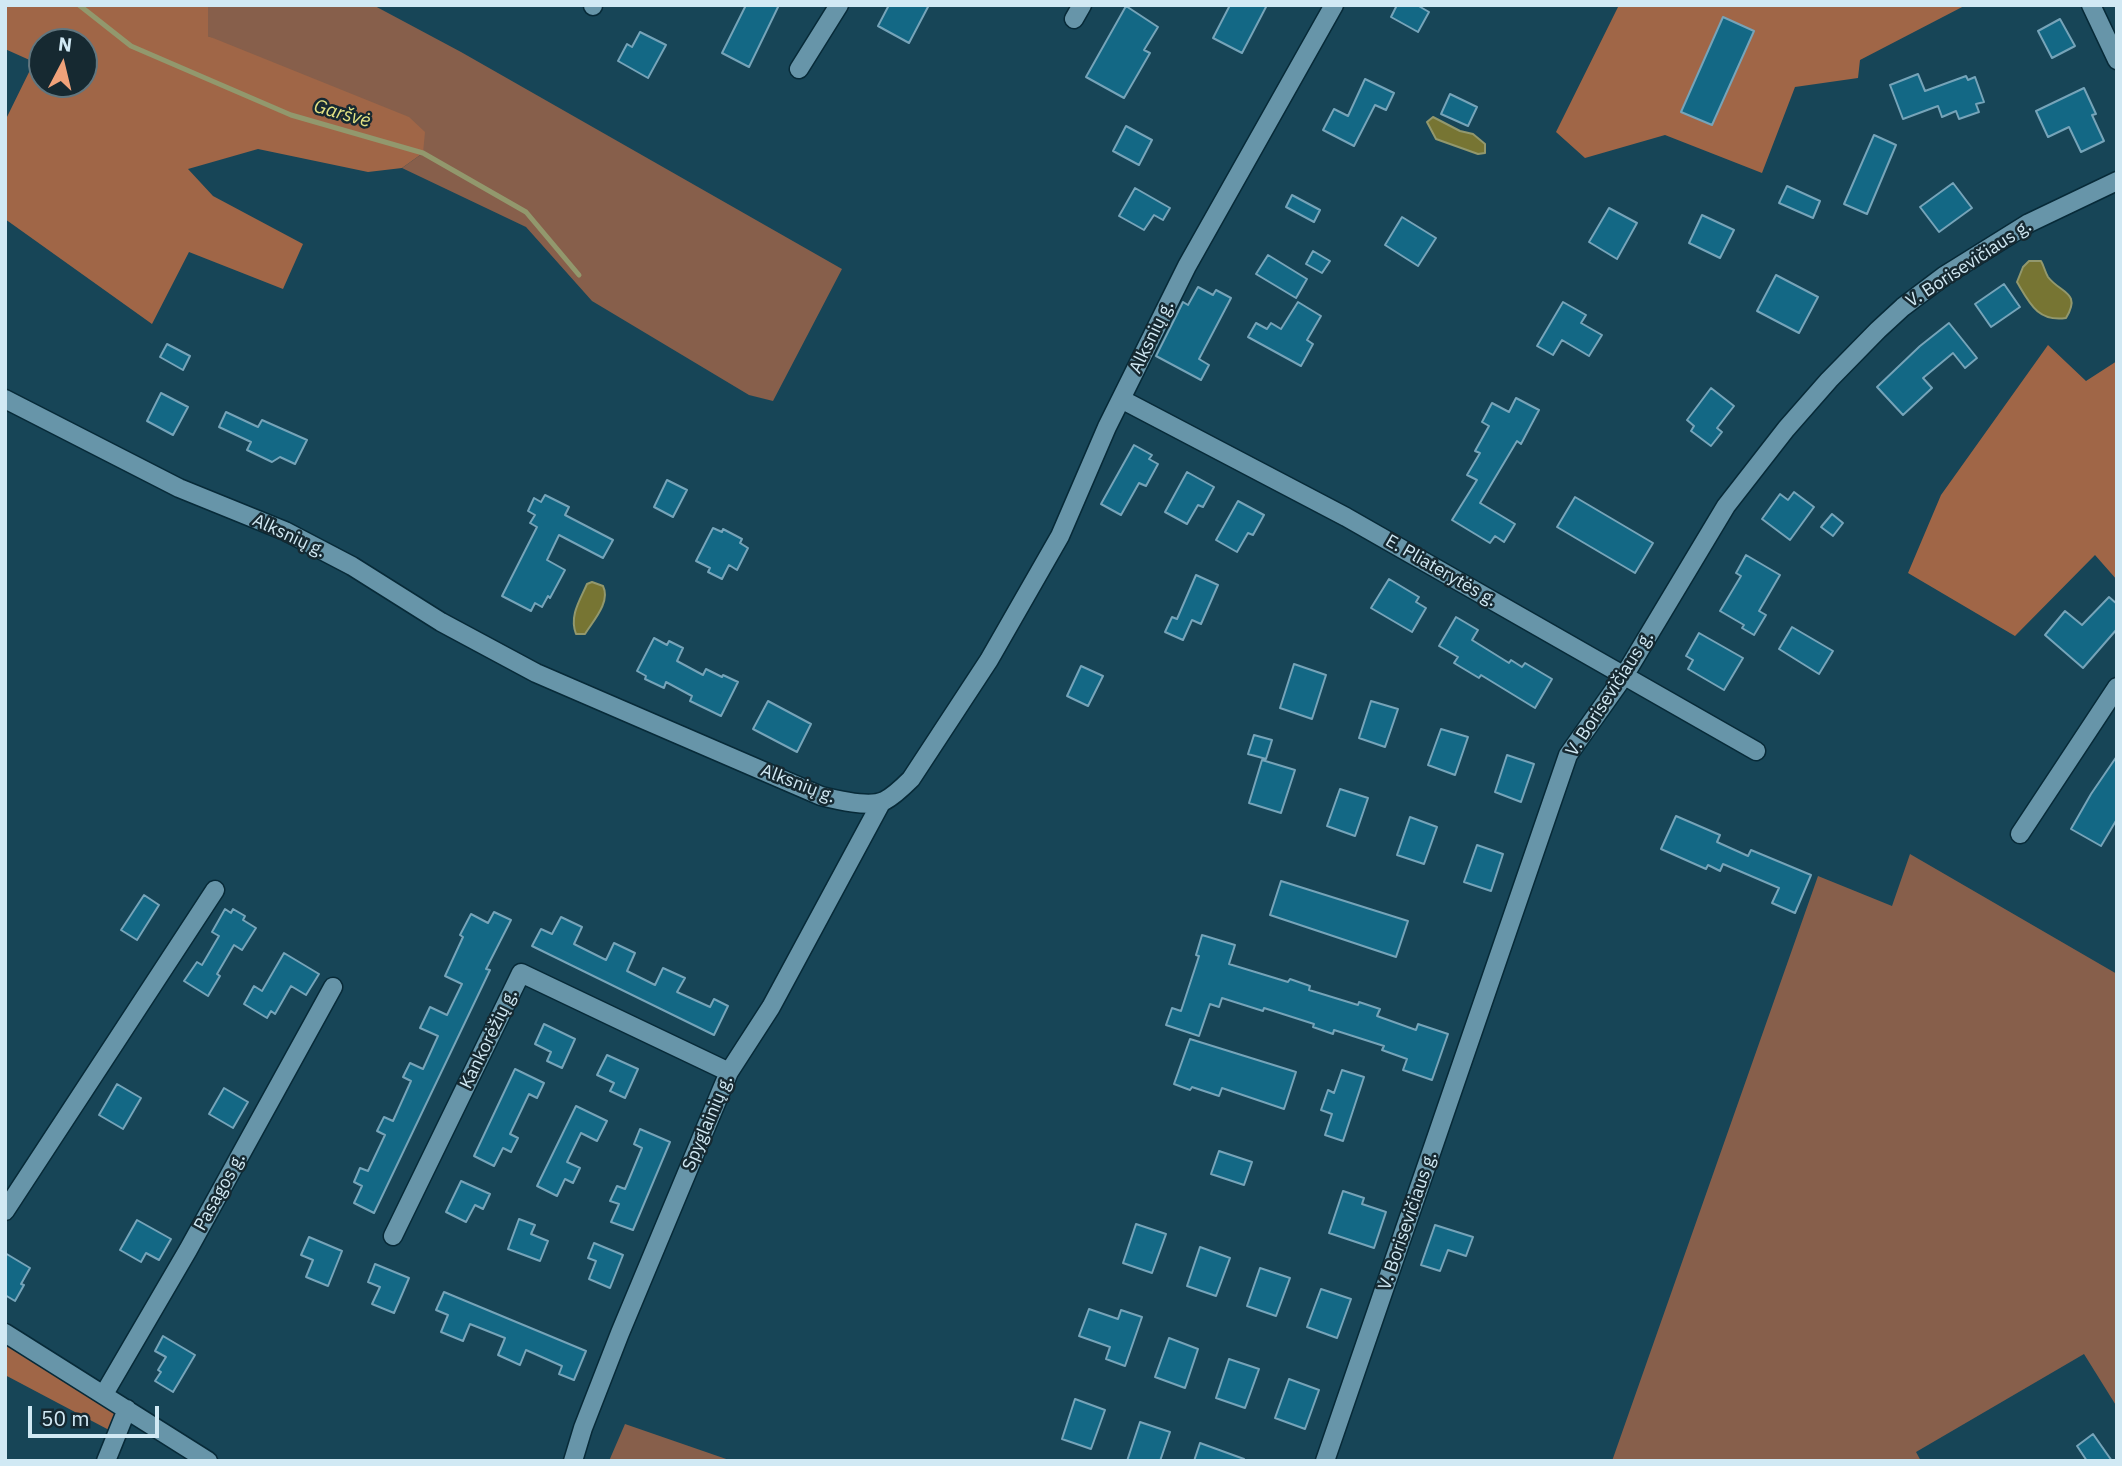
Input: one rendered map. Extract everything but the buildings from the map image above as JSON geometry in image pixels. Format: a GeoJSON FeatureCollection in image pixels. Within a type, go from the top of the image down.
{"type":"FeatureCollection","features":[{"type":"Feature","properties":{"kind":"street"},"geometry":{"type":"LineString","coordinates":[[799,69],[839,5]]}},
{"type":"Feature","properties":{"kind":"street","name":"Alksnių g."},"geometry":{"type":"LineString","coordinates":[[5,399],[179,488],[285,531],[352,566],[441,622],[536,673],[821,796],[850,802],[881,803],[911,779],[989,660],[1060,536],[1121,398],[1187,266],[1334,5]]}},
{"type":"Feature","properties":{"kind":"street"},"geometry":{"type":"LineString","coordinates":[[2091,5],[2117,60]]}},
{"type":"Feature","properties":{"kind":"street","name":"V. Borisevičiaus g."},"geometry":{"type":"LineString","coordinates":[[1325,1461],[1569,755],[1624,676],[1726,506],[1786,429],[1878,330],[1944,276],[2001,240],[2029,223],[2117,181]]}},
{"type":"Feature","properties":{"kind":"street","name":"E. Pliaterytės g."},"geometry":{"type":"LineString","coordinates":[[1121,398],[1346,517],[1756,751]]}},
{"type":"Feature","properties":{"kind":"street"},"geometry":{"type":"LineString","coordinates":[[2020,834],[2117,687]]}},
{"type":"Feature","properties":{"kind":"street","name":"Spyglainių g."},"geometry":{"type":"LineString","coordinates":[[573,1461],[615,1345],[729,1072],[771,1007],[881,803]]}},
{"type":"Feature","properties":{"kind":"street"},"geometry":{"type":"LineString","coordinates":[[5,1211],[215,890]]}},
{"type":"Feature","properties":{"kind":"street","name":"Kankorėžių g."},"geometry":{"type":"LineString","coordinates":[[393,1236],[521,973],[729,1072]]}},
{"type":"Feature","properties":{"kind":"street","name":"Pasagos g."},"geometry":{"type":"LineString","coordinates":[[104,1394],[188,1250],[333,987]]}},
{"type":"Feature","properties":{"kind":"street"},"geometry":{"type":"LineString","coordinates":[[5,1333],[208,1461]]}},
{"type":"Feature","properties":{"kind":"street"},"geometry":{"type":"LineString","coordinates":[[106,1461],[127,1409]]}},
{"type":"Feature","properties":{"kind":"shaded area"},"geometry":{"type":"Polygon","coordinates":[[[5,5],[208,5],[208,36],[409,117],[425,132],[423,153],[402,168],[368,172],[258,149],[188,169],[213,196],[303,244],[283,289],[189,252],[152,324],[5,219],[5,121],[28,74],[28,98],[98,98],[98,28],[28,28],[28,59],[5,49],[5,5]]]}},
{"type":"Feature","properties":{"kind":"shaded area"},"geometry":{"type":"Polygon","coordinates":[[[208,5],[373,5],[461,52],[842,269],[773,401],[749,395],[592,301],[526,227],[402,168],[423,153],[208,36],[208,5]]]}},
{"type":"Feature","properties":{"kind":"shaded area"},"geometry":{"type":"Polygon","coordinates":[[[1619,5],[1966,5],[1860,60],[1858,78],[1795,87],[1762,173],[1665,135],[1585,158],[1556,132],[1619,5]]]}},
{"type":"Feature","properties":{"kind":"shaded area"},"geometry":{"type":"Polygon","coordinates":[[[1433,117],[1460,131],[1473,134],[1485,144],[1485,153],[1478,154],[1436,139],[1427,122],[1433,117]]]}},
{"type":"Feature","properties":{"kind":"shaded area"},"geometry":{"type":"Polygon","coordinates":[[[2029,261],[2041,261],[2048,277],[2071,298],[2072,303],[2066,318],[2056,319],[2042,314],[2026,297],[2017,282],[2023,267],[2029,261]]]}},
{"type":"Feature","properties":{"kind":"shaded area"},"geometry":{"type":"Polygon","coordinates":[[[2048,345],[2086,381],[2117,361],[2117,580],[2095,555],[2015,636],[1908,573],[1941,495],[2048,345]]]}},
{"type":"Feature","properties":{"kind":"shaded area"},"geometry":{"type":"Polygon","coordinates":[[[592,582],[603,586],[603,605],[585,634],[576,634],[576,608],[587,584],[592,582]]]}},
{"type":"Feature","properties":{"kind":"shaded area"},"geometry":{"type":"Polygon","coordinates":[[[1910,854],[2117,974],[2117,1407],[2084,1354],[1916,1452],[1921,1461],[1612,1461],[1818,876],[1892,906],[1910,854]]]}},
{"type":"Feature","properties":{"kind":"shaded area"},"geometry":{"type":"Polygon","coordinates":[[[5,1343],[119,1413],[109,1430],[5,1375],[5,1343]]]}},
{"type":"Feature","properties":{"kind":"shaded area"},"geometry":{"type":"Polygon","coordinates":[[[625,1424],[732,1461],[609,1461],[625,1424]]]}},
{"type":"Feature","properties":{"kind":"waterway","name":"Garšvė"},"geometry":{"type":"LineString","coordinates":[[79,5],[131,46],[291,115],[423,153],[526,212],[579,275]]}}]}
